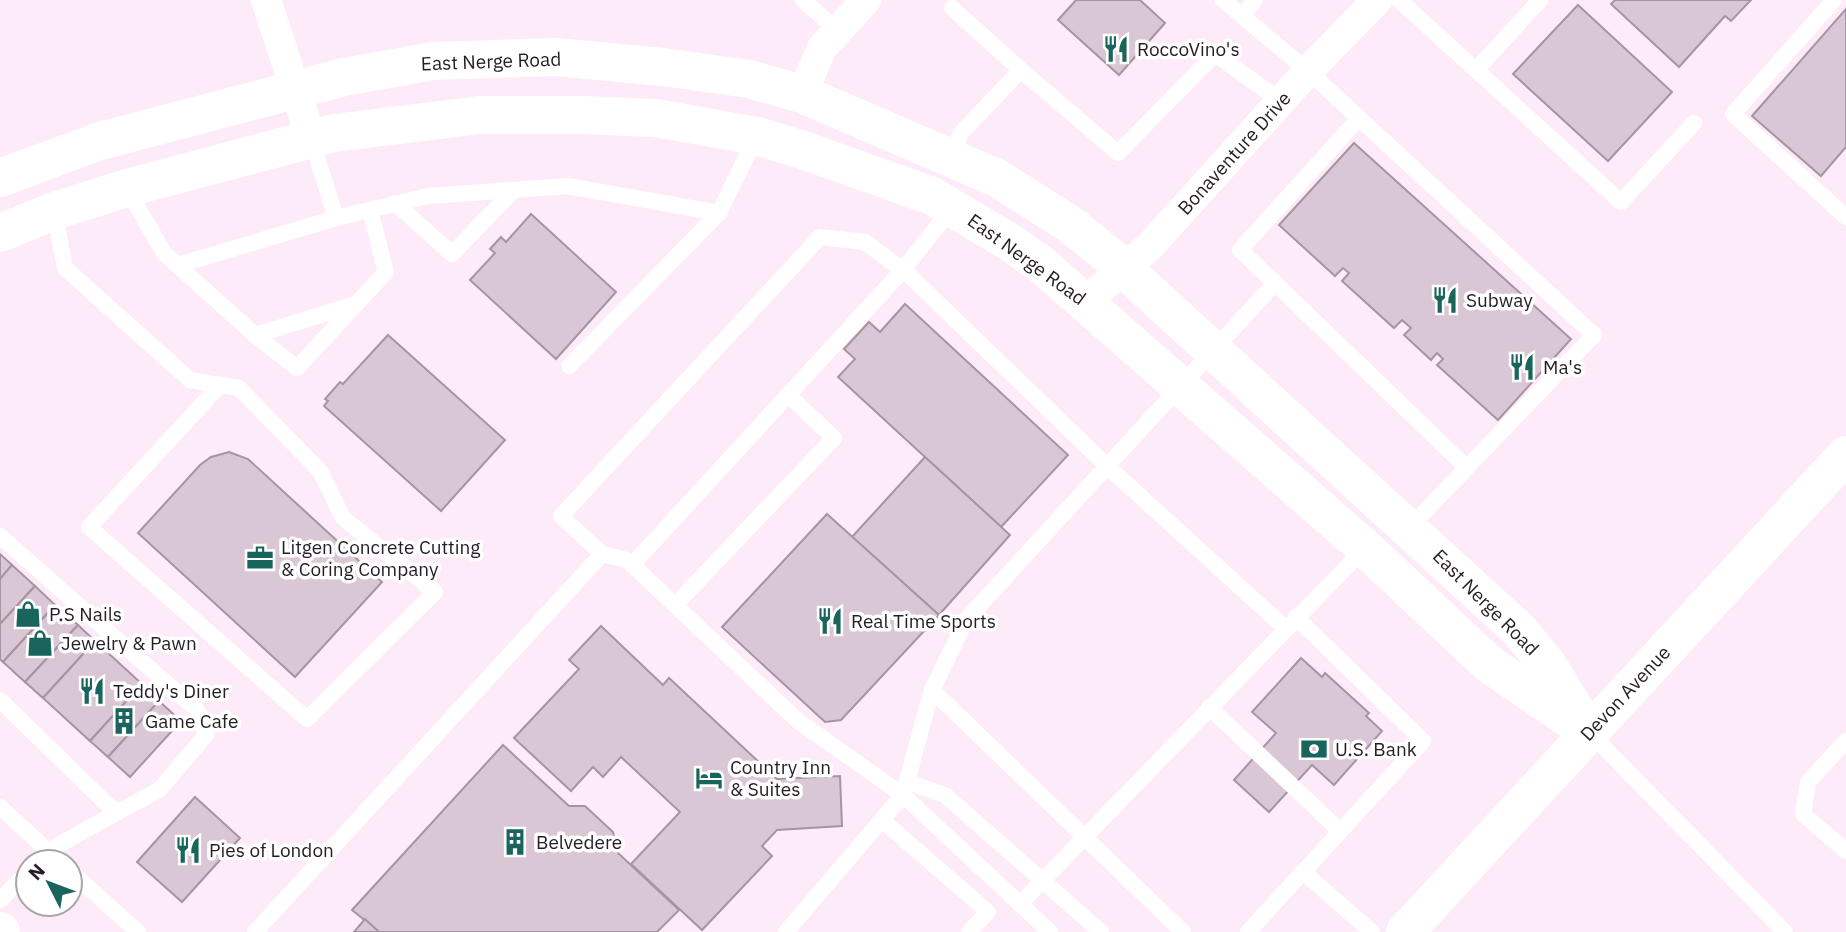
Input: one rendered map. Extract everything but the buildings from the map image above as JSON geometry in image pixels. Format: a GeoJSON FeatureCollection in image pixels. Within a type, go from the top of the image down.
{"type":"FeatureCollection","features":[{"type":"Feature","properties":{"kind":"main road","name":"East Nerge Road"},"geometry":{"type":"LineString","coordinates":[[0,178],[100,141],[295,89],[433,61],[556,57],[663,66],[750,79],[802,94],[951,156],[1035,200],[1122,268],[1520,631],[1547,664],[1589,733]]}},
{"type":"Feature","properties":{"kind":"main road","name":"East Nerge Road"},"geometry":{"type":"LineString","coordinates":[[0,233],[54,211],[127,188],[311,138],[419,121],[492,115],[655,118],[757,136],[897,182],[953,207],[1011,243],[1086,301],[1180,387],[1366,548],[1489,664],[1589,733]]}},
{"type":"Feature","properties":{"kind":"main road","name":"Devon Avenue"},"geometry":{"type":"LineString","coordinates":[[1405,932],[1846,455]]}},
{"type":"Feature","properties":{"kind":"street"},"geometry":{"type":"LineString","coordinates":[[267,0],[311,138]]}},
{"type":"Feature","properties":{"kind":"street"},"geometry":{"type":"LineString","coordinates":[[802,94],[822,48],[866,0]]}},
{"type":"Feature","properties":{"kind":"street","name":"Bonaventure Drive"},"geometry":{"type":"LineString","coordinates":[[1086,301],[1150,246],[1307,71],[1377,0]]}},
{"type":"Feature","properties":{"kind":"lane"},"geometry":{"type":"LineString","coordinates":[[803,0],[838,31]]}},
{"type":"Feature","properties":{"kind":"lane"},"geometry":{"type":"LineString","coordinates":[[1223,0],[1307,71],[1594,335],[1465,466],[1409,528]]}},
{"type":"Feature","properties":{"kind":"lane"},"geometry":{"type":"LineString","coordinates":[[1242,16],[1255,0]]}},
{"type":"Feature","properties":{"kind":"lane"},"geometry":{"type":"LineString","coordinates":[[1399,0],[1621,202],[1694,123]]}},
{"type":"Feature","properties":{"kind":"lane"},"geometry":{"type":"LineString","coordinates":[[1476,70],[1540,0]]}},
{"type":"Feature","properties":{"kind":"lane"},"geometry":{"type":"LineString","coordinates":[[1834,0],[1733,114],[1846,217]]}},
{"type":"Feature","properties":{"kind":"lane"},"geometry":{"type":"LineString","coordinates":[[952,8],[1118,153],[1215,54],[1281,101]]}},
{"type":"Feature","properties":{"kind":"lane"},"geometry":{"type":"LineString","coordinates":[[951,156],[961,133],[1021,70]]}},
{"type":"Feature","properties":{"kind":"lane"},"geometry":{"type":"LineString","coordinates":[[1359,118],[1240,250],[1465,466]]}},
{"type":"Feature","properties":{"kind":"lane"},"geometry":{"type":"LineString","coordinates":[[569,366],[719,213],[757,136]]}},
{"type":"Feature","properties":{"kind":"lane"},"geometry":{"type":"LineString","coordinates":[[311,138],[336,218]]}},
{"type":"Feature","properties":{"kind":"lane"},"geometry":{"type":"LineString","coordinates":[[178,265],[336,218],[428,196],[568,186],[719,213]]}},
{"type":"Feature","properties":{"kind":"lane"},"geometry":{"type":"LineString","coordinates":[[127,188],[164,253],[255,335],[297,368],[386,272],[370,210]]}},
{"type":"Feature","properties":{"kind":"lane"},"geometry":{"type":"LineString","coordinates":[[395,204],[452,254],[512,192]]}},
{"type":"Feature","properties":{"kind":"lane"},"geometry":{"type":"LineString","coordinates":[[632,565],[902,271],[953,207]]}},
{"type":"Feature","properties":{"kind":"lane"},"geometry":{"type":"LineString","coordinates":[[54,211],[65,268],[190,380],[239,388],[320,471],[343,518],[435,592],[307,719],[89,527],[220,385]]}},
{"type":"Feature","properties":{"kind":"lane"},"geometry":{"type":"LineString","coordinates":[[1050,932],[905,789],[798,721],[627,560],[602,554],[561,516],[820,237],[864,242],[902,271],[1107,466],[1291,622],[1423,741],[1248,932]]}},
{"type":"Feature","properties":{"kind":"lane"},"geometry":{"type":"LineString","coordinates":[[786,932],[882,820],[905,789],[932,690],[966,620],[1275,283]]}},
{"type":"Feature","properties":{"kind":"lane"},"geometry":{"type":"LineString","coordinates":[[255,335],[354,305]]}},
{"type":"Feature","properties":{"kind":"lane"},"geometry":{"type":"LineString","coordinates":[[675,606],[834,438],[788,394]]}},
{"type":"Feature","properties":{"kind":"lane"},"geometry":{"type":"LineString","coordinates":[[0,536],[197,710],[206,735],[159,790],[116,813],[64,848]]}},
{"type":"Feature","properties":{"kind":"lane"},"geometry":{"type":"LineString","coordinates":[[1020,904],[1291,622],[1366,548]]}},
{"type":"Feature","properties":{"kind":"lane"},"geometry":{"type":"LineString","coordinates":[[255,932],[602,554]]}},
{"type":"Feature","properties":{"kind":"lane"},"geometry":{"type":"LineString","coordinates":[[932,690],[1183,932]]}},
{"type":"Feature","properties":{"kind":"lane"},"geometry":{"type":"LineString","coordinates":[[0,700],[116,813]]}},
{"type":"Feature","properties":{"kind":"lane"},"geometry":{"type":"LineString","coordinates":[[1209,707],[1339,830]]}},
{"type":"Feature","properties":{"kind":"lane"},"geometry":{"type":"LineString","coordinates":[[1589,733],[1785,932]]}},
{"type":"Feature","properties":{"kind":"lane"},"geometry":{"type":"LineString","coordinates":[[1846,741],[1808,782],[1803,814],[1846,851]]}},
{"type":"Feature","properties":{"kind":"lane"},"geometry":{"type":"LineString","coordinates":[[905,789],[944,795],[1101,932]]}},
{"type":"Feature","properties":{"kind":"lane"},"geometry":{"type":"LineString","coordinates":[[0,807],[39,848]]}},
{"type":"Feature","properties":{"kind":"lane"},"geometry":{"type":"LineString","coordinates":[[882,820],[988,912],[970,932]]}},
{"type":"Feature","properties":{"kind":"lane"},"geometry":{"type":"LineString","coordinates":[[1303,872],[1372,932]]}},
{"type":"Feature","properties":{"kind":"lane"},"geometry":{"type":"LineString","coordinates":[[84,884],[138,932]]}},
{"type":"Feature","properties":{"kind":"lane"},"geometry":{"type":"LineString","coordinates":[[0,900],[14,886]]}},
{"type":"Feature","properties":{"kind":"place","name":"RoccoVino's"},"geometry":{"type":"Point","coordinates":[1116,49]}},
{"type":"Feature","properties":{"kind":"place","name":"Subway"},"geometry":{"type":"Point","coordinates":[1445,300]}},
{"type":"Feature","properties":{"kind":"place","name":"Ma's"},"geometry":{"type":"Point","coordinates":[1522,367]}},
{"type":"Feature","properties":{"kind":"place","name":"Litgen Concrete Cutting & Coring Company"},"geometry":{"type":"Point","coordinates":[260,558]}},
{"type":"Feature","properties":{"kind":"place","name":"P.S Nails"},"geometry":{"type":"Point","coordinates":[28,614]}},
{"type":"Feature","properties":{"kind":"place","name":"Real Time Sports"},"geometry":{"type":"Point","coordinates":[830,621]}},
{"type":"Feature","properties":{"kind":"place","name":"Jewelry & Pawn"},"geometry":{"type":"Point","coordinates":[40,643]}},
{"type":"Feature","properties":{"kind":"place","name":"Teddy's Diner"},"geometry":{"type":"Point","coordinates":[92,691]}},
{"type":"Feature","properties":{"kind":"place","name":"Game Cafe"},"geometry":{"type":"Point","coordinates":[124,721]}},
{"type":"Feature","properties":{"kind":"place","name":"U.S. Bank"},"geometry":{"type":"Point","coordinates":[1314,749]}},
{"type":"Feature","properties":{"kind":"place","name":"Country Inn & Suites"},"geometry":{"type":"Point","coordinates":[709,778]}},
{"type":"Feature","properties":{"kind":"place","name":"Belvedere"},"geometry":{"type":"Point","coordinates":[515,842]}},
{"type":"Feature","properties":{"kind":"place","name":"Pies of London"},"geometry":{"type":"Point","coordinates":[188,850]}}]}
